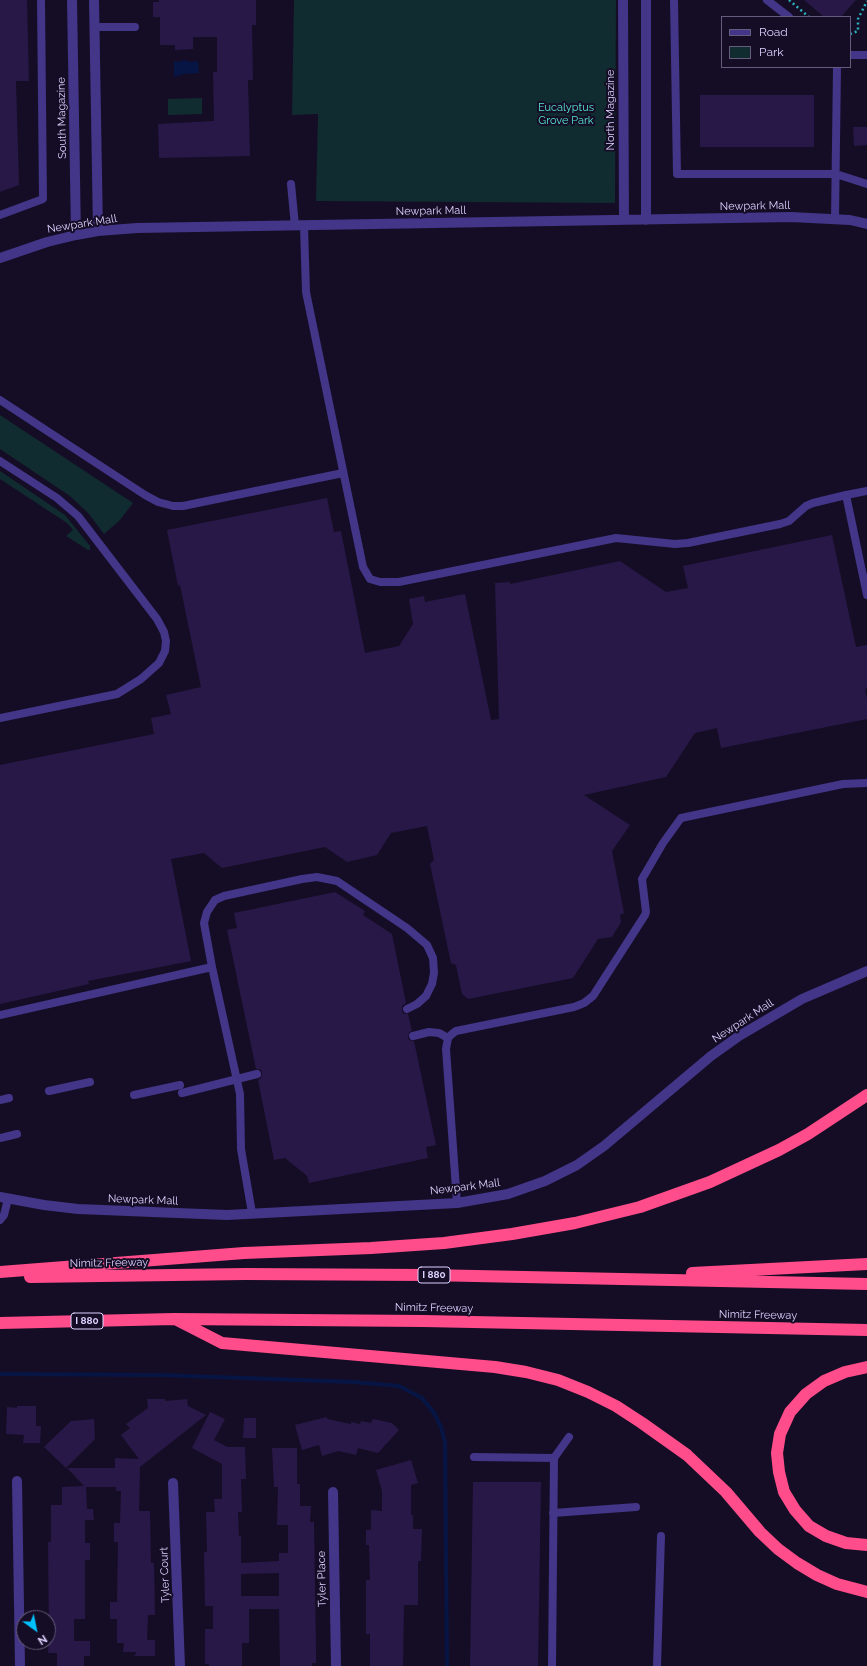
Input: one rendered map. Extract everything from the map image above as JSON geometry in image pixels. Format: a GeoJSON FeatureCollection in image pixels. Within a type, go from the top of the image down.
{"type":"FeatureCollection","features":[{"type":"Feature","properties":{"kind":"highway"},"geometry":{"type":"LineString","coordinates":[[0,1272],[244,1253],[428,1244],[575,1223],[609,1216],[651,1204],[717,1179],[802,1137],[867,1095]]}},
{"type":"Feature","properties":{"kind":"highway"},"geometry":{"type":"LineString","coordinates":[[598,1279],[867,1264]]}},
{"type":"Feature","properties":{"kind":"highway","name":"Nimitz Freeway"},"geometry":{"type":"LineString","coordinates":[[0,1277],[253,1274],[426,1275],[867,1284]]}},
{"type":"Feature","properties":{"kind":"highway"},"geometry":{"type":"LineString","coordinates":[[174,1318],[222,1343],[494,1367],[526,1372],[558,1380],[588,1392],[616,1406],[642,1422],[687,1455],[726,1492],[778,1549],[796,1563],[837,1584],[867,1592]]}},
{"type":"Feature","properties":{"kind":"highway","name":"Nimitz Freeway"},"geometry":{"type":"LineString","coordinates":[[0,1323],[174,1318],[423,1321],[867,1330]]}},
{"type":"Feature","properties":{"kind":"highway"},"geometry":{"type":"LineString","coordinates":[[867,1367],[845,1372],[824,1381],[806,1394],[790,1412],[780,1434],[777,1453],[779,1472],[784,1492],[795,1510],[809,1526],[826,1536],[846,1543],[867,1545]]}},
{"type":"Feature","properties":{"kind":"street","name":"South Magazine"},"geometry":{"type":"LineString","coordinates":[[72,0],[76,235]]}},
{"type":"Feature","properties":{"kind":"street"},"geometry":{"type":"LineString","coordinates":[[94,0],[98,231]]}},
{"type":"Feature","properties":{"kind":"street","name":"North Magazine"},"geometry":{"type":"LineString","coordinates":[[623,0],[624,220]]}},
{"type":"Feature","properties":{"kind":"street"},"geometry":{"type":"LineString","coordinates":[[646,0],[646,220]]}},
{"type":"Feature","properties":{"kind":"street","name":"Newpark Mall"},"geometry":{"type":"LineString","coordinates":[[0,258],[47,242],[76,235],[98,231],[137,228],[792,217],[836,219],[867,224]]}},
{"type":"Feature","properties":{"kind":"street","name":"Newpark Mall"},"geometry":{"type":"LineString","coordinates":[[4,1198],[51,1206],[107,1211],[227,1215],[457,1203],[514,1192],[545,1181],[566,1170],[604,1146],[711,1056],[739,1036],[802,999],[867,971]]}},
{"type":"Feature","properties":{"kind":"street"},"geometry":{"type":"LineString","coordinates":[[17,1481],[20,1666]]}},
{"type":"Feature","properties":{"kind":"street","name":"Tyler Court"},"geometry":{"type":"LineString","coordinates":[[173,1483],[180,1666]]}},
{"type":"Feature","properties":{"kind":"street","name":"Tyler Place"},"geometry":{"type":"LineString","coordinates":[[333,1492],[336,1666]]}},
{"type":"Feature","properties":{"kind":"lane"},"geometry":{"type":"LineString","coordinates":[[0,215],[43,199],[42,0]]}},
{"type":"Feature","properties":{"kind":"lane"},"geometry":{"type":"LineString","coordinates":[[674,0],[677,174],[836,174],[867,184]]}},
{"type":"Feature","properties":{"kind":"lane"},"geometry":{"type":"LineString","coordinates":[[767,0],[788,16]]}},
{"type":"Feature","properties":{"kind":"lane"},"geometry":{"type":"LineString","coordinates":[[94,27],[136,27]]}},
{"type":"Feature","properties":{"kind":"lane"},"geometry":{"type":"LineString","coordinates":[[851,55],[867,55]]}},
{"type":"Feature","properties":{"kind":"lane"},"geometry":{"type":"LineString","coordinates":[[836,219],[837,68]]}},
{"type":"Feature","properties":{"kind":"lane"},"geometry":{"type":"LineString","coordinates":[[291,184],[299,226],[306,292],[364,571],[370,579],[385,583],[399,582],[608,539],[622,538],[688,544],[780,524],[789,521],[806,506],[867,491]]}},
{"type":"Feature","properties":{"kind":"lane"},"geometry":{"type":"LineString","coordinates":[[0,400],[145,495],[158,502],[173,506],[184,506],[343,473]]}},
{"type":"Feature","properties":{"kind":"lane"},"geometry":{"type":"LineString","coordinates":[[0,460],[57,498],[78,516],[157,619],[164,632],[166,641],[165,651],[159,662],[141,679],[117,694],[0,718]]}},
{"type":"Feature","properties":{"kind":"lane"},"geometry":{"type":"LineString","coordinates":[[846,495],[867,595]]}},
{"type":"Feature","properties":{"kind":"lane"},"geometry":{"type":"LineString","coordinates":[[457,1203],[446,1049],[448,1038],[456,1031],[574,1007],[584,1003],[593,996],[645,915],[646,912],[642,879],[664,843],[682,818],[843,784],[867,783]]}},
{"type":"Feature","properties":{"kind":"lane"},"geometry":{"type":"LineString","coordinates":[[252,1213],[241,1148],[240,1094],[238,1079],[212,968],[204,923],[207,912],[215,900],[224,896],[302,879],[317,877],[337,881],[407,928],[427,944],[433,958],[434,973],[432,984],[426,996],[417,1004],[407,1009]]}},
{"type":"Feature","properties":{"kind":"lane"},"geometry":{"type":"LineString","coordinates":[[0,1015],[212,968]]}},
{"type":"Feature","properties":{"kind":"lane"},"geometry":{"type":"LineString","coordinates":[[413,1036],[429,1032],[439,1033],[448,1038]]}},
{"type":"Feature","properties":{"kind":"lane"},"geometry":{"type":"LineString","coordinates":[[134,1095],[181,1089],[238,1079],[257,1074]]}},
{"type":"Feature","properties":{"kind":"lane"},"geometry":{"type":"LineString","coordinates":[[50,1091],[90,1082]]}},
{"type":"Feature","properties":{"kind":"lane"},"geometry":{"type":"LineString","coordinates":[[0,1100],[9,1098]]}},
{"type":"Feature","properties":{"kind":"lane"},"geometry":{"type":"LineString","coordinates":[[0,1138],[17,1134]]}},
{"type":"Feature","properties":{"kind":"lane"},"geometry":{"type":"LineString","coordinates":[[0,1220],[4,1215],[4,1198]]}},
{"type":"Feature","properties":{"kind":"lane"},"geometry":{"type":"LineString","coordinates":[[552,1666],[554,1458],[569,1437]]}},
{"type":"Feature","properties":{"kind":"lane"},"geometry":{"type":"LineString","coordinates":[[474,1457],[554,1458]]}},
{"type":"Feature","properties":{"kind":"lane"},"geometry":{"type":"LineString","coordinates":[[553,1513],[636,1507]]}},
{"type":"Feature","properties":{"kind":"lane"},"geometry":{"type":"LineString","coordinates":[[657,1666],[661,1536]]}},
{"type":"Feature","properties":{"kind":"path"},"geometry":{"type":"LineString","coordinates":[[789,0],[808,16]]}},
{"type":"Feature","properties":{"kind":"path"},"geometry":{"type":"LineString","coordinates":[[851,34],[858,31],[858,19],[867,1]]}},
{"type":"Feature","properties":{"kind":"green space","name":"Eucalyptus Grove Park"},"geometry":{"type":"Polygon","coordinates":[[[294,0],[616,0],[615,203],[316,201],[318,114],[292,115],[294,0]]]}},
{"type":"Feature","properties":{"kind":"green space"},"geometry":{"type":"Polygon","coordinates":[[[202,98],[202,114],[168,115],[168,99],[202,98]]]}},
{"type":"Feature","properties":{"kind":"green space"},"geometry":{"type":"Polygon","coordinates":[[[0,415],[133,503],[120,520],[104,534],[88,513],[70,496],[0,449],[0,415]]]}},
{"type":"Feature","properties":{"kind":"green space"},"geometry":{"type":"Polygon","coordinates":[[[0,471],[65,515],[90,546],[90,550],[66,536],[73,530],[67,523],[0,479],[0,471]]]}},
{"type":"Feature","properties":{"kind":"shaded area"},"geometry":{"type":"Polygon","coordinates":[[[184,60],[190,62],[198,61],[199,73],[184,74],[174,77],[174,61],[179,62],[184,60]]]}},
{"type":"Feature","properties":{"kind":"building"},"geometry":{"type":"Polygon","coordinates":[[[0,0],[27,0],[29,81],[16,81],[19,185],[0,192],[0,0]]]}},
{"type":"Feature","properties":{"kind":"building"},"geometry":{"type":"Polygon","coordinates":[[[159,0],[256,0],[256,25],[252,25],[253,80],[248,80],[250,156],[159,158],[158,124],[214,121],[213,72],[217,72],[217,37],[193,37],[193,49],[175,50],[175,45],[160,45],[160,17],[153,17],[153,2],[159,2],[159,0]]]}},
{"type":"Feature","properties":{"kind":"building"},"geometry":{"type":"Polygon","coordinates":[[[804,0],[856,0],[842,16],[823,16],[804,0]]]}},
{"type":"Feature","properties":{"kind":"building"},"geometry":{"type":"Polygon","coordinates":[[[700,95],[814,95],[814,147],[700,147],[700,95]]]}},
{"type":"Feature","properties":{"kind":"building"},"geometry":{"type":"Polygon","coordinates":[[[853,127],[867,127],[867,145],[854,146],[853,127]]]}},
{"type":"Feature","properties":{"kind":"building"},"geometry":{"type":"Polygon","coordinates":[[[327,498],[334,532],[341,531],[365,653],[399,646],[413,624],[409,599],[424,596],[425,602],[465,594],[491,720],[499,719],[495,583],[510,582],[510,584],[620,561],[666,592],[688,588],[683,566],[832,535],[856,647],[867,645],[867,688],[865,689],[867,699],[867,719],[721,748],[717,728],[695,733],[666,777],[584,795],[630,825],[612,851],[624,913],[620,915],[621,922],[612,937],[598,939],[573,978],[468,999],[462,994],[456,965],[451,963],[430,864],[434,860],[427,826],[391,833],[377,855],[347,862],[325,847],[222,868],[204,853],[171,859],[191,961],[88,981],[89,984],[0,1004],[0,765],[154,734],[151,718],[171,714],[166,695],[201,687],[167,530],[327,498]]]}},
{"type":"Feature","properties":{"kind":"building"},"geometry":{"type":"Polygon","coordinates":[[[335,892],[365,911],[363,915],[392,934],[406,1003],[402,1006],[402,1011],[404,1014],[408,1014],[412,1031],[409,1032],[408,1037],[409,1040],[414,1041],[436,1145],[426,1147],[428,1158],[309,1183],[307,1176],[285,1158],[274,1160],[258,1080],[261,1078],[262,1073],[261,1070],[256,1069],[227,930],[237,928],[234,913],[335,892]]]}},
{"type":"Feature","properties":{"kind":"building"},"geometry":{"type":"Polygon","coordinates":[[[147,1399],[165,1399],[165,1401],[187,1399],[188,1406],[206,1415],[140,1467],[139,1511],[150,1511],[151,1563],[154,1563],[155,1615],[148,1615],[147,1640],[155,1640],[155,1656],[134,1656],[137,1652],[123,1652],[124,1643],[117,1643],[117,1619],[110,1619],[110,1602],[117,1602],[118,1542],[114,1542],[114,1523],[120,1523],[121,1491],[116,1491],[116,1487],[86,1487],[87,1509],[93,1509],[94,1520],[85,1520],[85,1543],[90,1543],[90,1560],[85,1560],[85,1619],[74,1619],[74,1641],[90,1641],[90,1656],[84,1656],[84,1666],[57,1666],[57,1653],[48,1653],[48,1650],[56,1650],[56,1610],[49,1610],[48,1542],[51,1542],[51,1505],[62,1505],[62,1487],[84,1486],[67,1468],[115,1468],[115,1458],[139,1459],[121,1435],[130,1428],[126,1424],[148,1408],[147,1399]]]}},
{"type":"Feature","properties":{"kind":"building"},"geometry":{"type":"Polygon","coordinates":[[[17,1406],[36,1406],[36,1426],[41,1426],[40,1443],[23,1443],[24,1435],[6,1434],[7,1407],[17,1408],[17,1406]]]}},
{"type":"Feature","properties":{"kind":"building"},"geometry":{"type":"Polygon","coordinates":[[[210,1412],[225,1419],[214,1440],[227,1447],[245,1447],[246,1479],[241,1479],[242,1512],[238,1512],[239,1536],[241,1536],[241,1563],[279,1561],[279,1553],[288,1553],[288,1525],[277,1525],[278,1487],[274,1487],[272,1448],[297,1448],[297,1484],[300,1484],[300,1506],[311,1506],[310,1522],[314,1522],[316,1663],[312,1663],[312,1666],[280,1666],[279,1609],[249,1609],[249,1643],[242,1643],[242,1666],[209,1666],[209,1664],[205,1664],[205,1629],[213,1629],[213,1606],[205,1606],[204,1552],[207,1552],[206,1512],[215,1512],[214,1499],[222,1499],[222,1464],[192,1448],[210,1412]],[[279,1573],[241,1574],[241,1596],[279,1596],[279,1573]]]}},
{"type":"Feature","properties":{"kind":"building"},"geometry":{"type":"Polygon","coordinates":[[[327,1417],[327,1419],[351,1424],[351,1422],[360,1424],[361,1421],[371,1423],[373,1419],[392,1423],[399,1430],[378,1453],[358,1448],[356,1455],[338,1451],[322,1456],[319,1445],[302,1450],[295,1425],[327,1417]]]}},
{"type":"Feature","properties":{"kind":"building"},"geometry":{"type":"Polygon","coordinates":[[[244,1418],[256,1418],[256,1438],[243,1438],[244,1418]]]}},
{"type":"Feature","properties":{"kind":"building"},"geometry":{"type":"Polygon","coordinates":[[[94,1419],[95,1439],[66,1468],[44,1447],[71,1421],[94,1419]]]}},
{"type":"Feature","properties":{"kind":"building"},"geometry":{"type":"Polygon","coordinates":[[[411,1460],[418,1483],[411,1485],[411,1515],[413,1515],[413,1529],[422,1529],[421,1561],[418,1561],[418,1605],[404,1605],[403,1666],[370,1666],[370,1634],[366,1634],[366,1580],[370,1580],[369,1545],[366,1545],[366,1530],[371,1530],[371,1510],[382,1511],[382,1491],[376,1470],[411,1460]]]}},
{"type":"Feature","properties":{"kind":"building"},"geometry":{"type":"Polygon","coordinates":[[[473,1482],[541,1482],[538,1666],[470,1666],[473,1482]]]}},
{"type":"Feature","properties":{"kind":"waterway"},"geometry":{"type":"LineString","coordinates":[[0,1374],[160,1375],[354,1382],[399,1386],[422,1398],[434,1413],[441,1427],[445,1442],[447,1666]]}}]}
